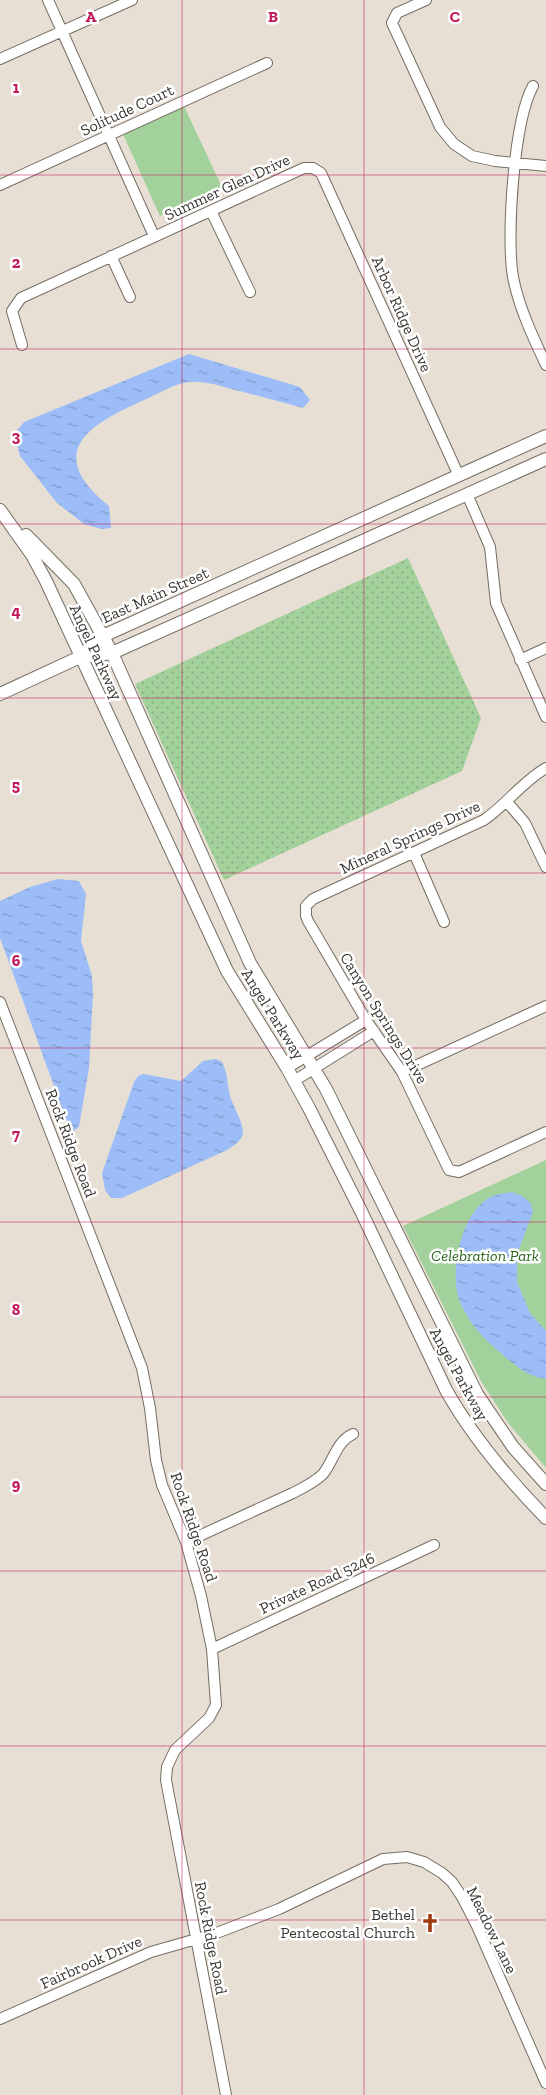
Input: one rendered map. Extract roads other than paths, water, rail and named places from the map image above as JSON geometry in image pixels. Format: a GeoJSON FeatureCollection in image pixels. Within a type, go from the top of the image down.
{"type":"FeatureCollection","features":[{"type":"Feature","properties":{"kind":"main road","name":"East Main Street"},"geometry":{"type":"LineString","coordinates":[[80,657],[103,636],[546,436]]}},
{"type":"Feature","properties":{"kind":"main road"},"geometry":{"type":"LineString","coordinates":[[0,694],[80,657],[112,653],[546,459]]}},
{"type":"Feature","properties":{"kind":"main road"},"geometry":{"type":"LineString","coordinates":[[459,476],[468,494]]}},
{"type":"Feature","properties":{"kind":"main road","name":"Angel Parkway"},"geometry":{"type":"LineString","coordinates":[[0,509],[74,584],[112,653],[250,963],[314,1069],[355,1146],[477,1394],[513,1447],[546,1484]]}},
{"type":"Feature","properties":{"kind":"main road","name":"Angel Parkway"},"geometry":{"type":"LineString","coordinates":[[0,509],[32,555],[227,970],[294,1081],[361,1211],[434,1365],[461,1416],[508,1479],[546,1518]]}},
{"type":"Feature","properties":{"kind":"main road"},"geometry":{"type":"LineString","coordinates":[[214,607],[251,582],[278,568],[282,561],[280,556]]}},
{"type":"Feature","properties":{"kind":"street"},"geometry":{"type":"LineString","coordinates":[[48,0],[154,236]]}},
{"type":"Feature","properties":{"kind":"street"},"geometry":{"type":"LineString","coordinates":[[0,59],[132,0]]}},
{"type":"Feature","properties":{"kind":"street"},"geometry":{"type":"LineString","coordinates":[[426,0],[397,13],[392,19],[393,27],[440,127],[454,144],[472,156],[546,166]]}},
{"type":"Feature","properties":{"kind":"street","name":"Solitude Court"},"geometry":{"type":"LineString","coordinates":[[0,185],[267,63]]}},
{"type":"Feature","properties":{"kind":"street"},"geometry":{"type":"LineString","coordinates":[[533,86],[523,111],[516,163],[510,254],[514,278],[526,320],[546,365]]}},
{"type":"Feature","properties":{"kind":"street","name":"Summer Glen Drive"},"geometry":{"type":"LineString","coordinates":[[22,345],[12,311],[22,298],[304,168],[313,168]]}},
{"type":"Feature","properties":{"kind":"street","name":"Arbor Ridge Drive"},"geometry":{"type":"LineString","coordinates":[[313,168],[321,173],[459,476]]}},
{"type":"Feature","properties":{"kind":"street"},"geometry":{"type":"LineString","coordinates":[[211,211],[250,292]]}},
{"type":"Feature","properties":{"kind":"street"},"geometry":{"type":"LineString","coordinates":[[111,256],[130,297]]}},
{"type":"Feature","properties":{"kind":"street"},"geometry":{"type":"LineString","coordinates":[[468,494],[490,547],[496,603],[546,717]]}},
{"type":"Feature","properties":{"kind":"street"},"geometry":{"type":"LineString","coordinates":[[520,660],[546,648]]}},
{"type":"Feature","properties":{"kind":"street","name":"Mineral Springs Drive"},"geometry":{"type":"LineString","coordinates":[[306,906],[313,899],[484,820],[507,802],[520,786],[546,768]]}},
{"type":"Feature","properties":{"kind":"street"},"geometry":{"type":"LineString","coordinates":[[507,802],[526,823],[546,867]]}},
{"type":"Feature","properties":{"kind":"street"},"geometry":{"type":"LineString","coordinates":[[414,853],[444,922]]}},
{"type":"Feature","properties":{"kind":"street","name":"Canyon Springs Drive"},"geometry":{"type":"LineString","coordinates":[[306,906],[306,916],[318,940],[366,1020],[402,1072],[446,1168],[452,1172],[459,1172],[546,1132]]}},
{"type":"Feature","properties":{"kind":"street","name":"Rock Ridge Road"},"geometry":{"type":"LineString","coordinates":[[0,1002],[142,1368],[156,1460],[162,1484],[186,1542],[201,1596],[212,1649],[216,1704],[209,1718],[175,1750],[167,1767],[166,1780],[226,2095]]}},
{"type":"Feature","properties":{"kind":"street"},"geometry":{"type":"LineString","coordinates":[[402,1072],[546,1006]]}},
{"type":"Feature","properties":{"kind":"street"},"geometry":{"type":"LineString","coordinates":[[287,1068],[366,1020]]}},
{"type":"Feature","properties":{"kind":"street"},"geometry":{"type":"LineString","coordinates":[[294,1081],[374,1031]]}},
{"type":"Feature","properties":{"kind":"street"},"geometry":{"type":"LineString","coordinates":[[186,1542],[309,1484],[323,1473],[341,1442],[353,1434]]}},
{"type":"Feature","properties":{"kind":"street","name":"Private Road 5246"},"geometry":{"type":"LineString","coordinates":[[212,1649],[434,1545]]}},
{"type":"Feature","properties":{"kind":"street","name":"Meadow Lane"},"geometry":{"type":"LineString","coordinates":[[196,1940],[279,1909],[383,1859],[406,1857],[424,1862],[447,1878],[462,1897],[546,2083]]}},
{"type":"Feature","properties":{"kind":"street","name":"Fairbrook Drive"},"geometry":{"type":"LineString","coordinates":[[0,2018],[151,1952],[196,1940]]}},
{"type":"Feature","properties":{"kind":"water"},"geometry":{"type":"Polygon","coordinates":[[[189,354],[300,387],[310,400],[303,408],[214,384],[188,382],[171,387],[122,411],[90,431],[80,443],[76,457],[79,471],[90,488],[109,506],[111,528],[102,529],[84,524],[57,503],[20,456],[14,434],[24,422],[189,354]]]}},
{"type":"Feature","properties":{"kind":"water"},"geometry":{"type":"Polygon","coordinates":[[[58,879],[79,881],[86,894],[81,941],[92,976],[93,994],[89,1068],[79,1127],[73,1131],[66,1119],[0,938],[0,901],[30,887],[58,879]]]}},
{"type":"Feature","properties":{"kind":"water"},"geometry":{"type":"Polygon","coordinates":[[[216,1059],[222,1062],[225,1070],[230,1096],[243,1129],[241,1138],[227,1150],[122,1198],[111,1198],[105,1190],[102,1173],[134,1082],[138,1076],[143,1074],[181,1081],[203,1061],[216,1059]]]}},
{"type":"Feature","properties":{"kind":"water"},"geometry":{"type":"Polygon","coordinates":[[[512,1192],[524,1197],[531,1204],[533,1212],[517,1254],[517,1282],[530,1313],[546,1331],[546,1379],[534,1376],[523,1370],[484,1337],[473,1325],[464,1310],[457,1290],[457,1259],[465,1228],[482,1203],[493,1196],[512,1192]]]}},
{"type":"Feature","properties":{"kind":"place","name":"Bethel Pentecostal Church"},"geometry":{"type":"Point","coordinates":[430,1923]}},
{"type":"Feature","properties":{"kind":"park label","name":"Celebration Park"},"geometry":{"type":"Point","coordinates":[485,1255]}}]}
